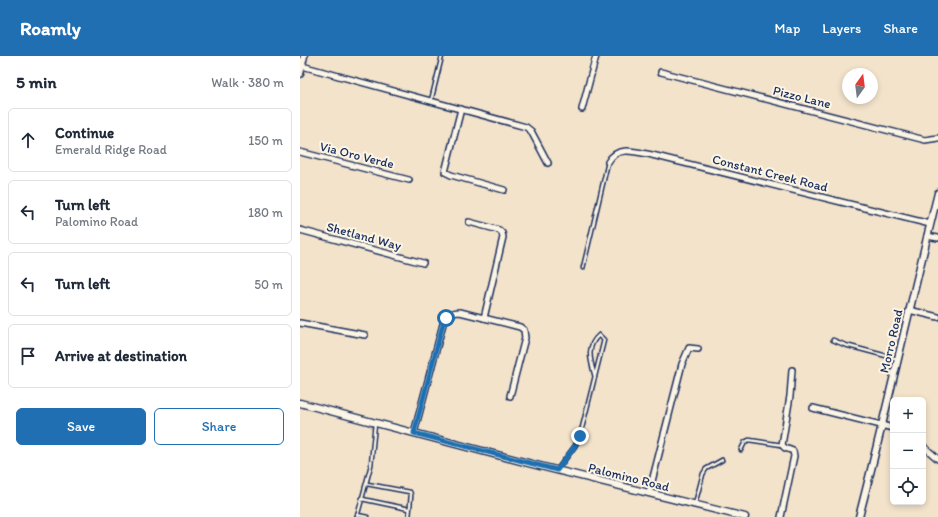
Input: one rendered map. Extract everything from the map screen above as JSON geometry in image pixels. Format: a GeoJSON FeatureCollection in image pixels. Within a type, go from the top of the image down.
{"type":"FeatureCollection","features":[{"type":"Feature","properties":{"kind":"street"},"geometry":{"type":"LineString","coordinates":[[300,74],[304,56]]}},
{"type":"Feature","properties":{"kind":"street"},"geometry":{"type":"LineString","coordinates":[[582,109],[596,56]]}},
{"type":"Feature","properties":{"kind":"street"},"geometry":{"type":"LineString","coordinates":[[301,66],[526,127],[531,131],[548,164]]}},
{"type":"Feature","properties":{"kind":"street","name":"Pizzo Lane"},"geometry":{"type":"LineString","coordinates":[[661,72],[926,140],[938,138]]}},
{"type":"Feature","properties":{"kind":"street"},"geometry":{"type":"LineString","coordinates":[[461,109],[445,172],[504,190]]}},
{"type":"Feature","properties":{"kind":"street","name":"Constant Creek Road"},"geometry":{"type":"LineString","coordinates":[[608,162],[614,154],[622,151],[652,155],[930,224]]}},
{"type":"Feature","properties":{"kind":"street","name":"Via Oro Verde"},"geometry":{"type":"LineString","coordinates":[[300,152],[409,180]]}},
{"type":"Feature","properties":{"kind":"street","name":"Morro Road"},"geometry":{"type":"LineString","coordinates":[[859,517],[883,425],[909,310],[938,193]]}},
{"type":"Feature","properties":{"kind":"street"},"geometry":{"type":"LineString","coordinates":[[469,222],[499,230],[503,234],[484,318]]}},
{"type":"Feature","properties":{"kind":"street","name":"Shetland Way"},"geometry":{"type":"LineString","coordinates":[[300,230],[423,263]]}},
{"type":"Feature","properties":{"kind":"street"},"geometry":{"type":"LineString","coordinates":[[927,236],[938,238]]}},
{"type":"Feature","properties":{"kind":"street"},"geometry":{"type":"LineString","coordinates":[[909,310],[938,317]]}},
{"type":"Feature","properties":{"kind":"street"},"geometry":{"type":"LineString","coordinates":[[414,433],[443,321],[452,313],[460,312],[484,318],[520,328],[525,333],[510,396]]}},
{"type":"Feature","properties":{"kind":"street"},"geometry":{"type":"LineString","coordinates":[[300,323],[365,335]]}},
{"type":"Feature","properties":{"kind":"street"},"geometry":{"type":"LineString","coordinates":[[649,493],[682,364],[689,348],[698,349]]}},
{"type":"Feature","properties":{"kind":"street"},"geometry":{"type":"LineString","coordinates":[[781,517],[794,456],[793,451],[782,445],[790,396],[792,370]]}},
{"type":"Feature","properties":{"kind":"street","name":"Palomino Road"},"geometry":{"type":"LineString","coordinates":[[300,403],[745,517]]}},
{"type":"Feature","properties":{"kind":"street"},"geometry":{"type":"LineString","coordinates":[[813,408],[890,427]]}},
{"type":"Feature","properties":{"kind":"street"},"geometry":{"type":"LineString","coordinates":[[926,449],[938,459]]}},
{"type":"Feature","properties":{"kind":"lane"},"geometry":{"type":"LineString","coordinates":[[431,101],[442,56]]}},
{"type":"Feature","properties":{"kind":"lane"},"geometry":{"type":"LineString","coordinates":[[583,268],[608,162]]}},
{"type":"Feature","properties":{"kind":"lane"},"geometry":{"type":"LineString","coordinates":[[557,470],[575,446],[580,436],[595,377],[604,340],[599,335],[594,340],[589,354],[595,377]]}},
{"type":"Feature","properties":{"kind":"lane"},"geometry":{"type":"LineString","coordinates":[[833,340],[845,345],[898,359]]}},
{"type":"Feature","properties":{"kind":"lane"},"geometry":{"type":"LineString","coordinates":[[366,517],[357,516],[371,465],[375,423]]}},
{"type":"Feature","properties":{"kind":"lane"},"geometry":{"type":"LineString","coordinates":[[741,450],[745,442],[749,440],[782,445]]}},
{"type":"Feature","properties":{"kind":"lane"},"geometry":{"type":"LineString","coordinates":[[695,505],[703,474],[706,469],[722,460]]}},
{"type":"Feature","properties":{"kind":"lane"},"geometry":{"type":"LineString","coordinates":[[367,484],[410,492],[411,495],[408,517]]}},
{"type":"Feature","properties":{"kind":"lane"},"geometry":{"type":"LineString","coordinates":[[362,499],[409,509]]}},
{"type":"Feature","properties":{"kind":"route"},"geometry":{"type":"LineString","coordinates":[[446,318],[443,321],[414,433],[557,470],[565,461],[580,436]]}}]}
